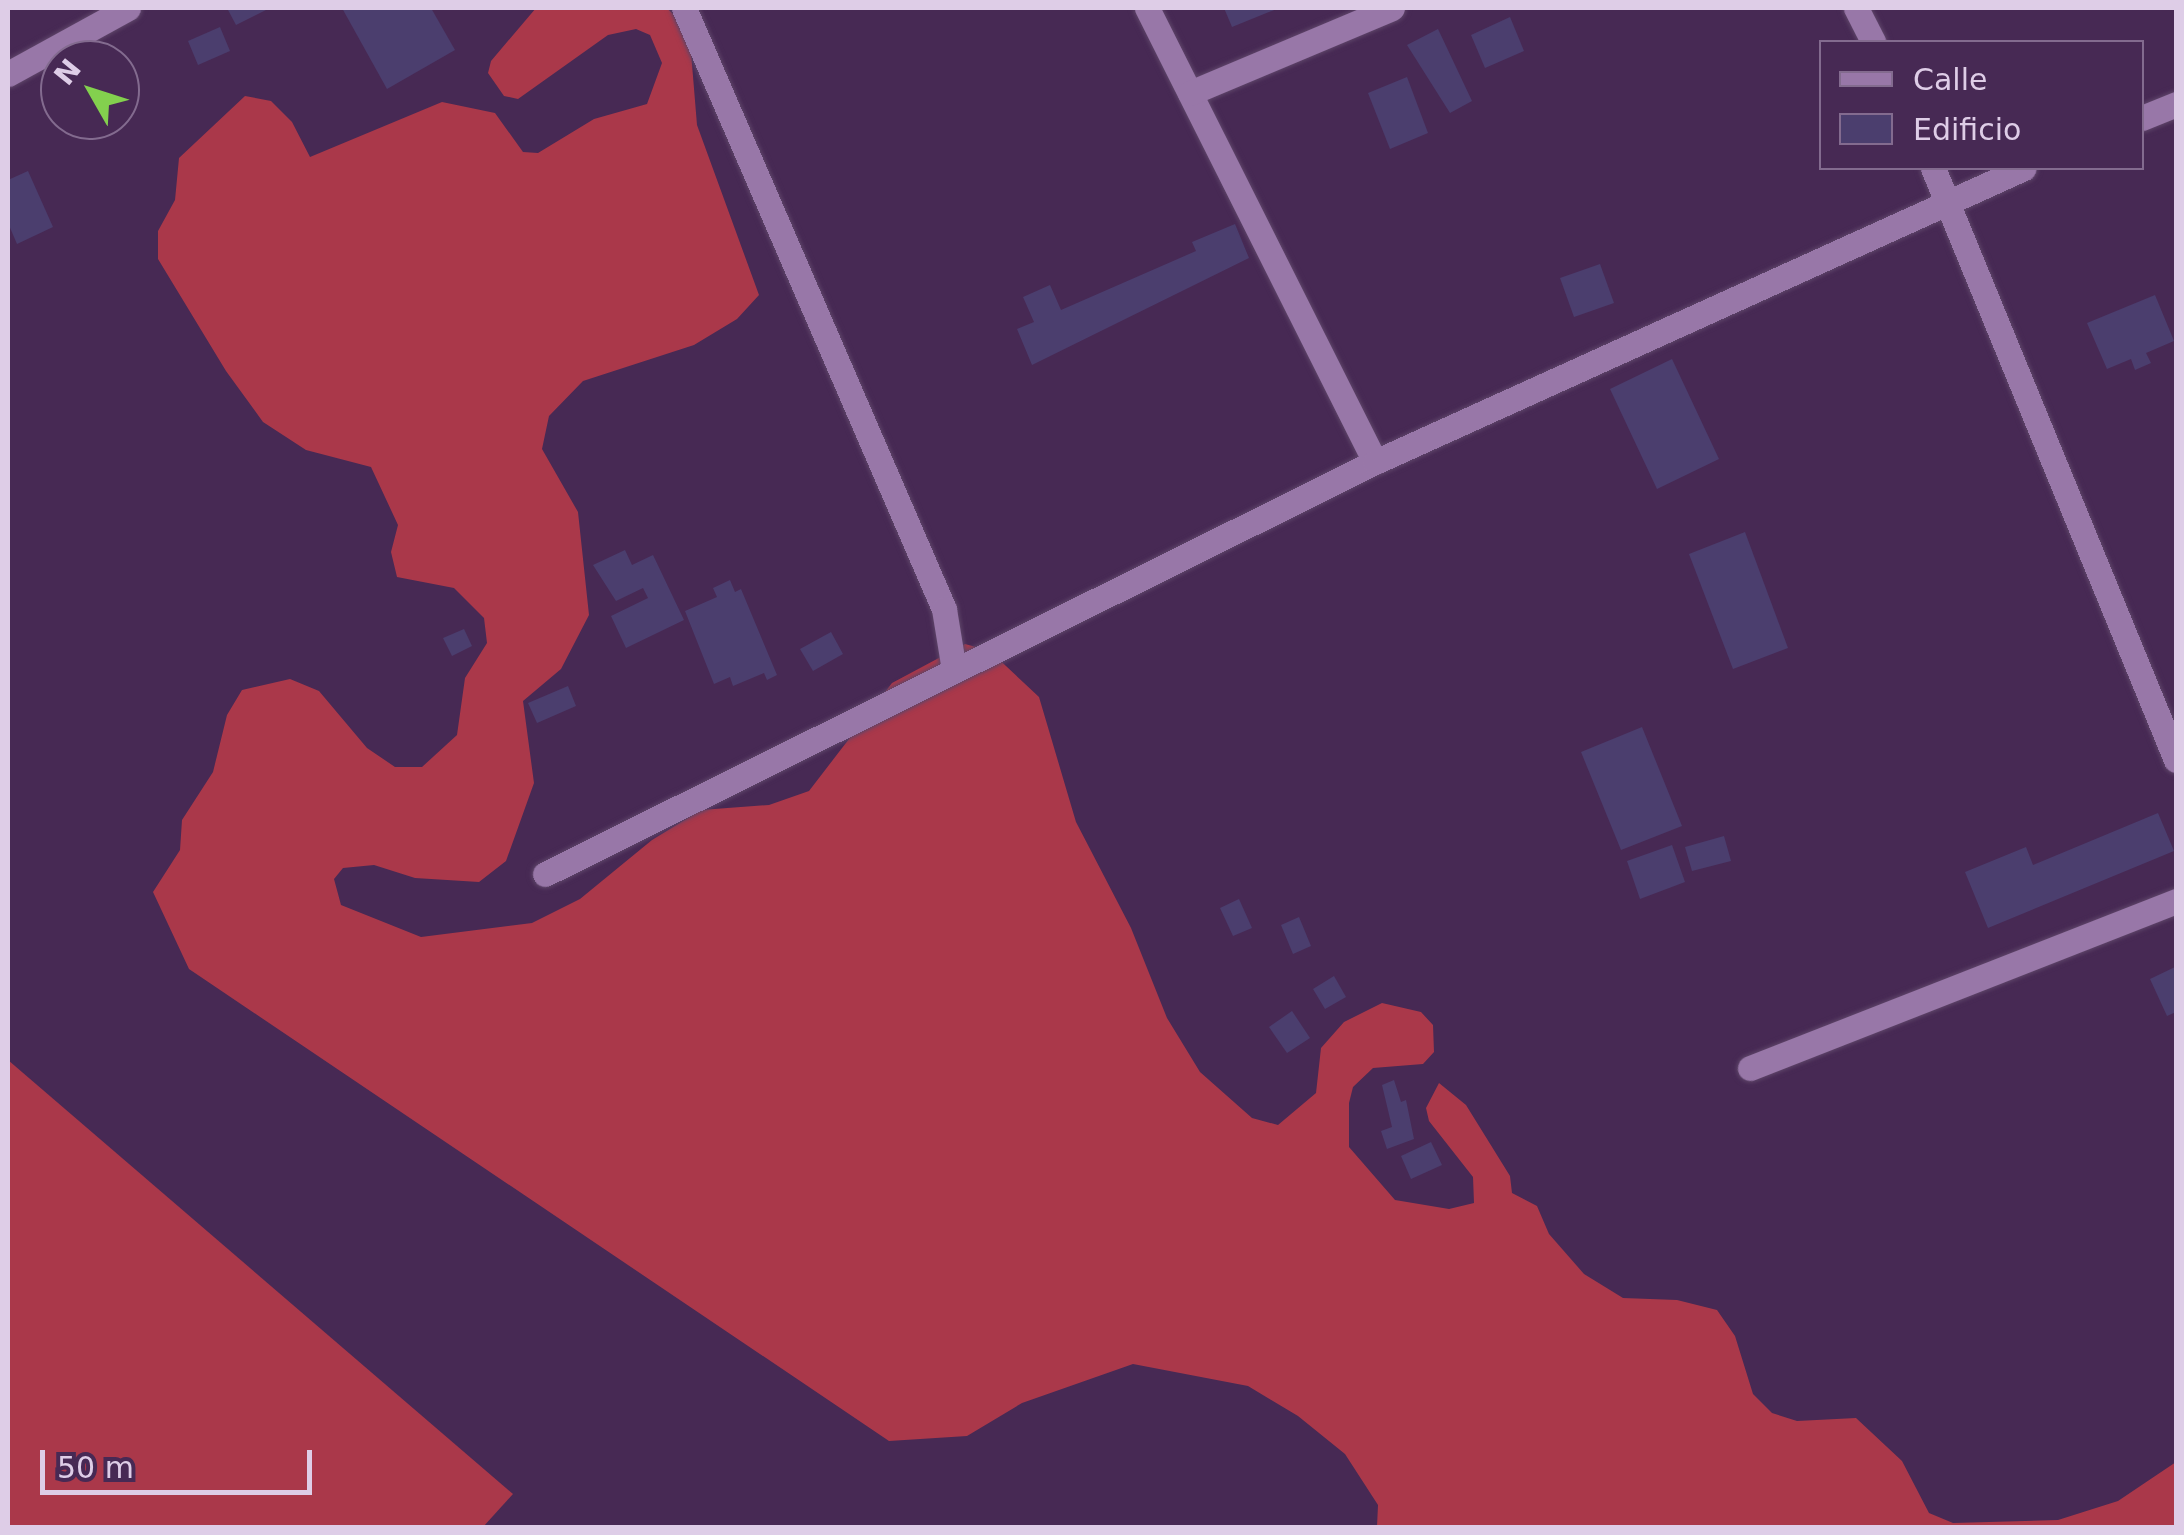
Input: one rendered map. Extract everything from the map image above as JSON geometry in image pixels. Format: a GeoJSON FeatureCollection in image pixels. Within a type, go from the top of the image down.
{"type":"FeatureCollection","features":[{"type":"Feature","properties":{"kind":"street"},"geometry":{"type":"LineString","coordinates":[[8,74],[128,8]]}},
{"type":"Feature","properties":{"kind":"street"},"geometry":{"type":"LineString","coordinates":[[684,8],[944,608],[954,670]]}},
{"type":"Feature","properties":{"kind":"street"},"geometry":{"type":"LineString","coordinates":[[1147,8],[1375,462]]}},
{"type":"Feature","properties":{"kind":"street"},"geometry":{"type":"LineString","coordinates":[[1190,94],[1392,8]]}},
{"type":"Feature","properties":{"kind":"street"},"geometry":{"type":"LineString","coordinates":[[1856,8],[1872,40]]}},
{"type":"Feature","properties":{"kind":"street"},"geometry":{"type":"LineString","coordinates":[[2144,117],[2176,104]]}},
{"type":"Feature","properties":{"kind":"street"},"geometry":{"type":"LineString","coordinates":[[1934,170],[2176,760]]}},
{"type":"Feature","properties":{"kind":"street"},"geometry":{"type":"LineString","coordinates":[[545,874],[1375,462],[2019,170]]}},
{"type":"Feature","properties":{"kind":"street"},"geometry":{"type":"LineString","coordinates":[[1750,1068],[2176,901]]}},
{"type":"Feature","properties":{"kind":"shaded area"},"geometry":{"type":"Polygon","coordinates":[[[536,8],[667,8],[673,14],[691,52],[697,125],[759,295],[737,319],[694,345],[583,381],[549,416],[542,449],[578,512],[589,615],[561,669],[523,701],[534,783],[506,861],[479,882],[415,878],[374,865],[343,868],[334,879],[341,905],[421,937],[532,923],[580,899],[652,840],[701,810],[769,805],[809,791],[892,683],[965,644],[990,651],[1039,697],[1076,822],[1131,928],[1167,1018],[1200,1072],[1252,1118],[1278,1125],[1316,1093],[1321,1048],[1344,1022],[1382,1003],[1421,1012],[1433,1025],[1434,1052],[1423,1064],[1373,1068],[1353,1087],[1349,1103],[1349,1147],[1395,1200],[1449,1209],[1474,1203],[1473,1177],[1429,1121],[1426,1108],[1439,1083],[1466,1105],[1510,1176],[1512,1193],[1537,1206],[1549,1234],[1584,1274],[1623,1298],[1677,1300],[1717,1310],[1735,1336],[1753,1394],[1772,1413],[1797,1421],[1856,1418],[1902,1461],[1929,1513],[1953,1523],[2058,1520],[2118,1501],[2176,1462],[2176,1527],[1377,1527],[1378,1505],[1345,1454],[1298,1416],[1248,1386],[1133,1364],[1022,1403],[967,1436],[889,1441],[189,969],[153,892],[180,850],[182,820],[213,772],[227,715],[242,690],[290,679],[319,691],[367,748],[395,767],[422,767],[457,735],[465,678],[487,643],[484,618],[454,588],[397,577],[391,552],[398,525],[371,467],[306,450],[263,422],[226,371],[158,259],[158,231],[175,200],[179,158],[245,96],[271,101],[292,122],[310,157],[442,102],[495,113],[523,152],[538,153],[594,119],[647,104],[662,63],[650,35],[636,29],[608,35],[518,99],[504,96],[488,73],[491,61],[536,8]]]}},
{"type":"Feature","properties":{"kind":"shaded area"},"geometry":{"type":"Polygon","coordinates":[[[8,1060],[513,1494],[483,1527],[8,1527],[8,1060]]]}},
{"type":"Feature","properties":{"kind":"building"},"geometry":{"type":"Polygon","coordinates":[[[227,8],[270,8],[236,25],[227,8]]]}},
{"type":"Feature","properties":{"kind":"building"},"geometry":{"type":"Polygon","coordinates":[[[342,8],[431,8],[455,50],[387,89],[342,8]]]}},
{"type":"Feature","properties":{"kind":"building"},"geometry":{"type":"Polygon","coordinates":[[[1224,8],[1279,8],[1232,27],[1224,8]]]}},
{"type":"Feature","properties":{"kind":"building"},"geometry":{"type":"Polygon","coordinates":[[[1510,17],[1524,51],[1485,68],[1471,35],[1510,17]]]}},
{"type":"Feature","properties":{"kind":"building"},"geometry":{"type":"Polygon","coordinates":[[[220,27],[230,51],[198,65],[188,41],[220,27]]]}},
{"type":"Feature","properties":{"kind":"building"},"geometry":{"type":"Polygon","coordinates":[[[1438,29],[1472,101],[1450,113],[1407,45],[1438,29]]]}},
{"type":"Feature","properties":{"kind":"building"},"geometry":{"type":"Polygon","coordinates":[[[1407,77],[1428,133],[1390,149],[1368,93],[1407,77]]]}},
{"type":"Feature","properties":{"kind":"building"},"geometry":{"type":"Polygon","coordinates":[[[28,171],[53,227],[17,244],[8,223],[8,180],[28,171]]]}},
{"type":"Feature","properties":{"kind":"building"},"geometry":{"type":"Polygon","coordinates":[[[1235,224],[1249,258],[1032,365],[1017,329],[1034,322],[1023,297],[1050,285],[1061,310],[1196,251],[1192,242],[1235,224]]]}},
{"type":"Feature","properties":{"kind":"building"},"geometry":{"type":"Polygon","coordinates":[[[1600,264],[1614,303],[1574,317],[1560,278],[1600,264]]]}},
{"type":"Feature","properties":{"kind":"building"},"geometry":{"type":"Polygon","coordinates":[[[2155,295],[2174,341],[2146,353],[2151,363],[2135,370],[2131,359],[2107,369],[2087,323],[2155,295]]]}},
{"type":"Feature","properties":{"kind":"building"},"geometry":{"type":"Polygon","coordinates":[[[1672,359],[1719,459],[1657,489],[1610,389],[1672,359]]]}},
{"type":"Feature","properties":{"kind":"building"},"geometry":{"type":"Polygon","coordinates":[[[1745,532],[1788,648],[1733,669],[1689,554],[1745,532]]]}},
{"type":"Feature","properties":{"kind":"building"},"geometry":{"type":"Polygon","coordinates":[[[625,550],[632,565],[653,555],[684,620],[626,648],[611,616],[648,598],[643,588],[616,601],[593,565],[625,550]]]}},
{"type":"Feature","properties":{"kind":"building"},"geometry":{"type":"Polygon","coordinates":[[[730,580],[735,592],[741,589],[777,675],[767,680],[764,673],[733,686],[730,677],[714,684],[685,611],[717,597],[713,588],[730,580]]]}},
{"type":"Feature","properties":{"kind":"building"},"geometry":{"type":"Polygon","coordinates":[[[464,629],[472,646],[452,656],[443,638],[464,629]]]}},
{"type":"Feature","properties":{"kind":"building"},"geometry":{"type":"Polygon","coordinates":[[[831,632],[843,654],[813,671],[800,649],[831,632]]]}},
{"type":"Feature","properties":{"kind":"building"},"geometry":{"type":"Polygon","coordinates":[[[568,686],[576,706],[537,723],[528,703],[568,686]]]}},
{"type":"Feature","properties":{"kind":"building"},"geometry":{"type":"Polygon","coordinates":[[[1642,727],[1682,826],[1621,850],[1581,752],[1642,727]]]}},
{"type":"Feature","properties":{"kind":"building"},"geometry":{"type":"Polygon","coordinates":[[[2158,813],[2174,851],[1988,928],[1965,872],[2026,847],[2033,865],[2158,813]]]}},
{"type":"Feature","properties":{"kind":"building"},"geometry":{"type":"Polygon","coordinates":[[[1724,836],[1731,861],[1692,871],[1685,847],[1724,836]]]}},
{"type":"Feature","properties":{"kind":"building"},"geometry":{"type":"Polygon","coordinates":[[[1672,845],[1685,882],[1640,899],[1627,861],[1672,845]]]}},
{"type":"Feature","properties":{"kind":"building"},"geometry":{"type":"Polygon","coordinates":[[[1239,899],[1252,928],[1233,936],[1220,908],[1239,899]]]}},
{"type":"Feature","properties":{"kind":"building"},"geometry":{"type":"Polygon","coordinates":[[[1299,917],[1311,946],[1293,954],[1281,925],[1299,917]]]}},
{"type":"Feature","properties":{"kind":"building"},"geometry":{"type":"Polygon","coordinates":[[[2175,967],[2176,1012],[2167,1016],[2150,979],[2175,967]]]}},
{"type":"Feature","properties":{"kind":"building"},"geometry":{"type":"Polygon","coordinates":[[[1334,976],[1346,997],[1325,1009],[1313,989],[1334,976]]]}},
{"type":"Feature","properties":{"kind":"building"},"geometry":{"type":"Polygon","coordinates":[[[1292,1011],[1310,1038],[1287,1053],[1269,1027],[1292,1011]]]}},
{"type":"Feature","properties":{"kind":"building"},"geometry":{"type":"Polygon","coordinates":[[[1394,1080],[1401,1102],[1406,1100],[1414,1139],[1387,1149],[1381,1131],[1392,1127],[1382,1085],[1394,1080]]]}},
{"type":"Feature","properties":{"kind":"building"},"geometry":{"type":"Polygon","coordinates":[[[1431,1142],[1442,1165],[1411,1179],[1401,1156],[1431,1142]]]}}]}
